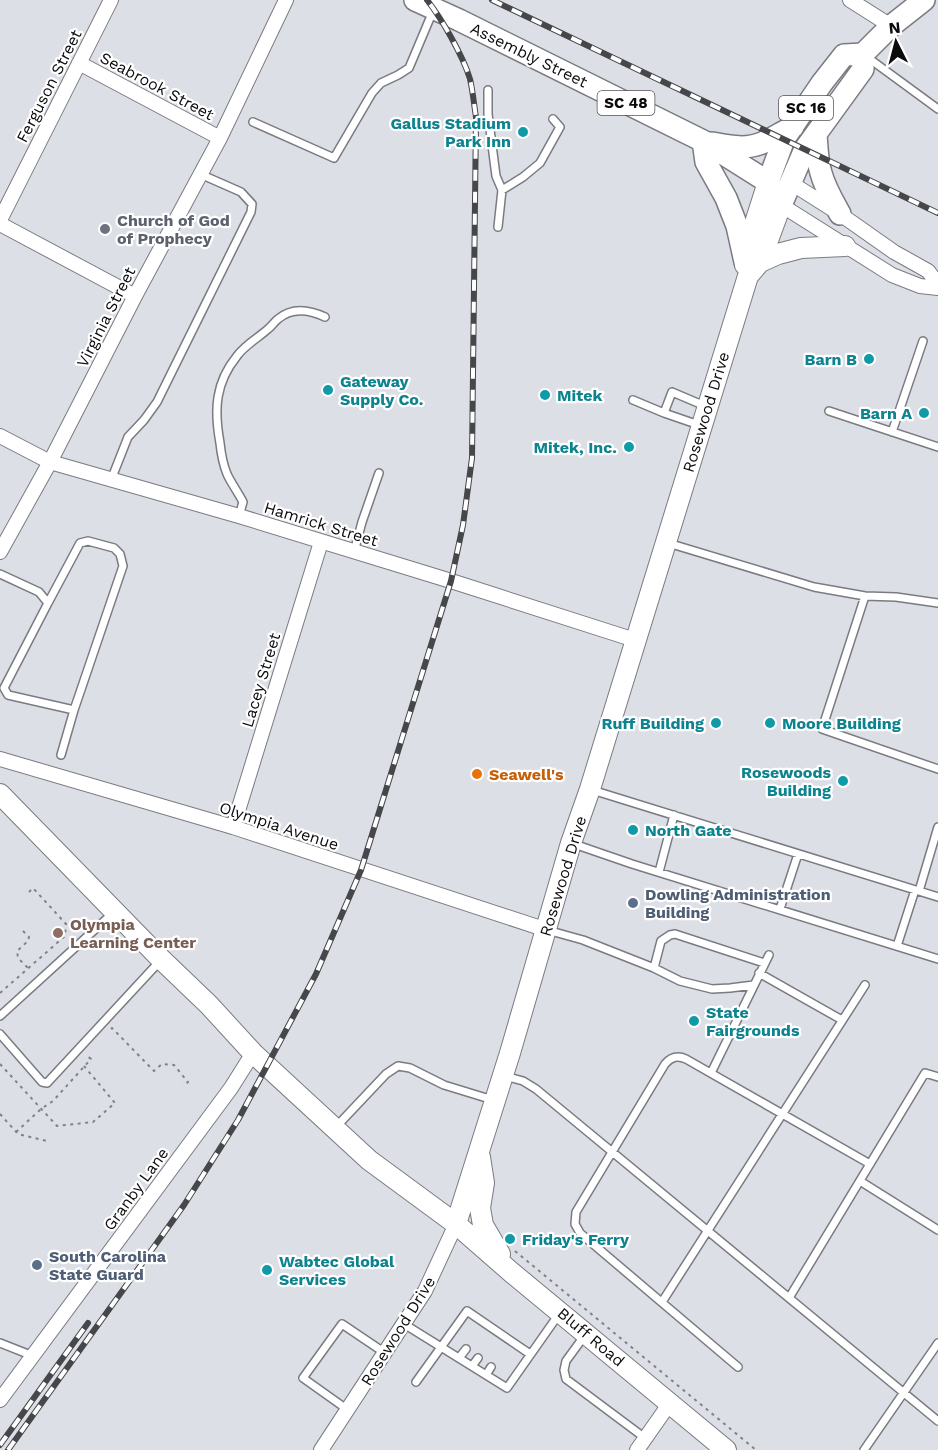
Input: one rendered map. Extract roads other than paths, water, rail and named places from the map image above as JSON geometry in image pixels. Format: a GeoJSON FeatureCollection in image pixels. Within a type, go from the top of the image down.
{"type":"FeatureCollection","features":[{"type":"Feature","properties":{"kind":"main road","name":"Rosewood Drive"},"geometry":{"type":"LineString","coordinates":[[456,1224],[634,640],[751,267],[768,182],[784,139],[844,55],[863,54],[891,26],[924,0]]}},
{"type":"Feature","properties":{"kind":"main road","name":"Assembly Street"},"geometry":{"type":"LineString","coordinates":[[424,4],[703,141],[768,182],[781,205]]}},
{"type":"Feature","properties":{"kind":"main road","name":"Rosewood Drive"},"geometry":{"type":"LineString","coordinates":[[751,267],[805,149],[863,69],[863,54]]}},
{"type":"Feature","properties":{"kind":"main road"},"geometry":{"type":"LineString","coordinates":[[793,127],[753,146],[735,147],[703,141],[706,162],[726,198],[751,267],[778,254],[801,248],[845,246]]}},
{"type":"Feature","properties":{"kind":"main road"},"geometry":{"type":"LineString","coordinates":[[816,134],[820,173],[840,214]]}},
{"type":"Feature","properties":{"kind":"main road","name":"Assembly Street"},"geometry":{"type":"LineString","coordinates":[[768,182],[791,183]]}},
{"type":"Feature","properties":{"kind":"main road","name":"Bluff Road"},"geometry":{"type":"LineString","coordinates":[[0,794],[209,1005],[253,1053],[369,1160],[456,1224],[726,1450]]}},
{"type":"Feature","properties":{"kind":"main road"},"geometry":{"type":"LineString","coordinates":[[479,1150],[484,1183],[480,1208],[483,1225],[511,1272]]}},
{"type":"Feature","properties":{"kind":"street","name":"Ferguson Street"},"geometry":{"type":"LineString","coordinates":[[0,222],[111,0]]}},
{"type":"Feature","properties":{"kind":"street","name":"Virginia Street"},"geometry":{"type":"LineString","coordinates":[[0,552],[50,462],[220,138],[286,0]]}},
{"type":"Feature","properties":{"kind":"street"},"geometry":{"type":"LineString","coordinates":[[850,0],[891,26]]}},
{"type":"Feature","properties":{"kind":"street","name":"Seabrook Street"},"geometry":{"type":"LineString","coordinates":[[79,63],[220,138]]}},
{"type":"Feature","properties":{"kind":"street"},"geometry":{"type":"LineString","coordinates":[[791,183],[894,252],[928,271],[938,286]]}},
{"type":"Feature","properties":{"kind":"street"},"geometry":{"type":"LineString","coordinates":[[781,205],[892,275],[921,286],[938,286]]}},
{"type":"Feature","properties":{"kind":"street"},"geometry":{"type":"LineString","coordinates":[[0,222],[135,297]]}},
{"type":"Feature","properties":{"kind":"street","name":"Hamrick Street"},"geometry":{"type":"LineString","coordinates":[[0,436],[50,462],[239,516],[634,640]]}},
{"type":"Feature","properties":{"kind":"street","name":"Lacey Street"},"geometry":{"type":"LineString","coordinates":[[233,827],[321,542]]}},
{"type":"Feature","properties":{"kind":"street","name":"Olympia Avenue"},"geometry":{"type":"LineString","coordinates":[[0,759],[233,827],[547,930]]}},
{"type":"Feature","properties":{"kind":"street","name":"Granby Lane"},"geometry":{"type":"LineString","coordinates":[[2,1396],[231,1088],[253,1053]]}},
{"type":"Feature","properties":{"kind":"street","name":"Rosewood Drive"},"geometry":{"type":"LineString","coordinates":[[321,1450],[425,1291],[456,1224]]}},
{"type":"Feature","properties":{"kind":"street"},"geometry":{"type":"LineString","coordinates":[[637,1450],[670,1403]]}},
{"type":"Feature","properties":{"kind":"lane"},"geometry":{"type":"LineString","coordinates":[[253,122],[334,158],[372,93],[381,83],[409,68],[424,4]]}},
{"type":"Feature","properties":{"kind":"lane"},"geometry":{"type":"LineString","coordinates":[[863,54],[938,109]]}},
{"type":"Feature","properties":{"kind":"lane"},"geometry":{"type":"LineString","coordinates":[[488,90],[488,114],[496,176],[502,190],[498,227]]}},
{"type":"Feature","properties":{"kind":"lane"},"geometry":{"type":"LineString","coordinates":[[502,190],[540,164],[560,127],[553,119]]}},
{"type":"Feature","properties":{"kind":"lane"},"geometry":{"type":"LineString","coordinates":[[111,480],[128,436],[157,402],[251,212],[252,204],[240,192],[200,174]]}},
{"type":"Feature","properties":{"kind":"lane"},"geometry":{"type":"LineString","coordinates":[[239,516],[243,502],[227,475],[216,420],[218,395],[226,371],[238,354],[286,314],[309,311],[325,317]]}},
{"type":"Feature","properties":{"kind":"lane"},"geometry":{"type":"LineString","coordinates":[[892,432],[923,341]]}},
{"type":"Feature","properties":{"kind":"lane"},"geometry":{"type":"LineString","coordinates":[[664,413],[672,392],[705,416]]}},
{"type":"Feature","properties":{"kind":"lane"},"geometry":{"type":"LineString","coordinates":[[633,400],[664,413],[705,416]]}},
{"type":"Feature","properties":{"kind":"lane"},"geometry":{"type":"LineString","coordinates":[[829,411],[938,447]]}},
{"type":"Feature","properties":{"kind":"lane"},"geometry":{"type":"LineString","coordinates":[[354,552],[379,473]]}},
{"type":"Feature","properties":{"kind":"lane"},"geometry":{"type":"LineString","coordinates":[[61,755],[123,566],[120,554],[114,548],[88,541],[80,543],[4,688],[8,695],[74,710]]}},
{"type":"Feature","properties":{"kind":"lane"},"geometry":{"type":"LineString","coordinates":[[665,543],[814,587],[865,596],[896,597],[938,603]]}},
{"type":"Feature","properties":{"kind":"lane"},"geometry":{"type":"LineString","coordinates":[[0,574],[39,592],[48,603]]}},
{"type":"Feature","properties":{"kind":"lane"},"geometry":{"type":"LineString","coordinates":[[865,596],[822,729],[938,769]]}},
{"type":"Feature","properties":{"kind":"lane"},"geometry":{"type":"LineString","coordinates":[[590,789],[938,897]]}},
{"type":"Feature","properties":{"kind":"lane"},"geometry":{"type":"LineString","coordinates":[[659,872],[674,815]]}},
{"type":"Feature","properties":{"kind":"lane"},"geometry":{"type":"LineString","coordinates":[[897,946],[938,827]]}},
{"type":"Feature","properties":{"kind":"lane"},"geometry":{"type":"LineString","coordinates":[[572,843],[938,959]]}},
{"type":"Feature","properties":{"kind":"lane"},"geometry":{"type":"LineString","coordinates":[[780,909],[798,854]]}},
{"type":"Feature","properties":{"kind":"lane"},"geometry":{"type":"LineString","coordinates":[[0,1016],[115,911]]}},
{"type":"Feature","properties":{"kind":"lane"},"geometry":{"type":"LineString","coordinates":[[547,930],[583,940],[654,968],[680,981],[712,989],[754,985]]}},
{"type":"Feature","properties":{"kind":"lane"},"geometry":{"type":"LineString","coordinates":[[654,968],[661,941],[675,934],[764,963]]}},
{"type":"Feature","properties":{"kind":"lane"},"geometry":{"type":"LineString","coordinates":[[711,1073],[769,954]]}},
{"type":"Feature","properties":{"kind":"lane"},"geometry":{"type":"LineString","coordinates":[[0,1034],[45,1083],[161,959]]}},
{"type":"Feature","properties":{"kind":"lane"},"geometry":{"type":"LineString","coordinates":[[759,973],[842,1020]]}},
{"type":"Feature","properties":{"kind":"lane"},"geometry":{"type":"LineString","coordinates":[[662,1302],[865,985]]}},
{"type":"Feature","properties":{"kind":"lane"},"geometry":{"type":"LineString","coordinates":[[738,1367],[580,1233],[575,1224],[576,1212],[668,1060],[682,1057],[870,1164]]}},
{"type":"Feature","properties":{"kind":"lane"},"geometry":{"type":"LineString","coordinates":[[335,1128],[386,1074],[398,1066],[410,1068],[444,1085],[495,1100]]}},
{"type":"Feature","properties":{"kind":"lane"},"geometry":{"type":"LineString","coordinates":[[789,1298],[925,1073],[938,1077]]}},
{"type":"Feature","properties":{"kind":"lane"},"geometry":{"type":"LineString","coordinates":[[503,1075],[530,1085],[938,1421]]}},
{"type":"Feature","properties":{"kind":"lane"},"geometry":{"type":"LineString","coordinates":[[860,1181],[938,1230]]}},
{"type":"Feature","properties":{"kind":"lane"},"geometry":{"type":"LineString","coordinates":[[416,1382],[467,1311],[482,1326],[506,1343],[530,1354]]}},
{"type":"Feature","properties":{"kind":"lane"},"geometry":{"type":"LineString","coordinates":[[404,1324],[507,1388],[560,1312]]}},
{"type":"Feature","properties":{"kind":"lane"},"geometry":{"type":"LineString","coordinates":[[348,1410],[303,1378],[342,1324],[385,1353]]}},
{"type":"Feature","properties":{"kind":"lane"},"geometry":{"type":"LineString","coordinates":[[586,1333],[566,1362],[564,1370],[566,1379],[645,1438]]}},
{"type":"Feature","properties":{"kind":"lane"},"geometry":{"type":"LineString","coordinates":[[864,1450],[938,1342]]}},
{"type":"Feature","properties":{"kind":"lane"},"geometry":{"type":"LineString","coordinates":[[0,1343],[33,1356]]}},
{"type":"Feature","properties":{"kind":"lane"},"geometry":{"type":"LineString","coordinates":[[459,1359],[466,1349]]}},
{"type":"Feature","properties":{"kind":"lane"},"geometry":{"type":"LineString","coordinates":[[472,1366],[478,1358]]}},
{"type":"Feature","properties":{"kind":"lane"},"geometry":{"type":"LineString","coordinates":[[486,1375],[491,1367]]}},
{"type":"Feature","properties":{"kind":"railway"},"geometry":{"type":"LineString","coordinates":[[8,1450],[184,1205],[238,1120],[316,974],[361,870],[451,581],[463,525],[472,458],[476,117],[467,70],[451,38],[427,0]]}},
{"type":"Feature","properties":{"kind":"railway"},"geometry":{"type":"LineString","coordinates":[[492,0],[938,213]]}},
{"type":"Feature","properties":{"kind":"railway"},"geometry":{"type":"LineString","coordinates":[[0,1445],[88,1323]]}},
{"type":"Feature","properties":{"kind":"place","name":"Gallus Stadium Park Inn"},"geometry":{"type":"Point","coordinates":[523,132]}},
{"type":"Feature","properties":{"kind":"place","name":"Church of God of Prophecy"},"geometry":{"type":"Point","coordinates":[105,229]}},
{"type":"Feature","properties":{"kind":"place","name":"Barn B"},"geometry":{"type":"Point","coordinates":[869,359]}},
{"type":"Feature","properties":{"kind":"place","name":"Gateway Supply Co."},"geometry":{"type":"Point","coordinates":[328,390]}},
{"type":"Feature","properties":{"kind":"place","name":"Mitek"},"geometry":{"type":"Point","coordinates":[545,395]}},
{"type":"Feature","properties":{"kind":"place","name":"Barn A"},"geometry":{"type":"Point","coordinates":[924,413]}},
{"type":"Feature","properties":{"kind":"place","name":"Mitek, Inc."},"geometry":{"type":"Point","coordinates":[629,447]}},
{"type":"Feature","properties":{"kind":"place","name":"Ruff Building"},"geometry":{"type":"Point","coordinates":[716,723]}},
{"type":"Feature","properties":{"kind":"place","name":"Moore Building"},"geometry":{"type":"Point","coordinates":[770,723]}},
{"type":"Feature","properties":{"kind":"place","name":"Seawell's"},"geometry":{"type":"Point","coordinates":[477,774]}},
{"type":"Feature","properties":{"kind":"place","name":"Rosewoods Building"},"geometry":{"type":"Point","coordinates":[843,781]}},
{"type":"Feature","properties":{"kind":"place","name":"North Gate"},"geometry":{"type":"Point","coordinates":[633,830]}},
{"type":"Feature","properties":{"kind":"place","name":"Dowling Administration Building"},"geometry":{"type":"Point","coordinates":[633,903]}},
{"type":"Feature","properties":{"kind":"place","name":"Olympia Learning Center"},"geometry":{"type":"Point","coordinates":[58,933]}},
{"type":"Feature","properties":{"kind":"place","name":"State Fairgrounds"},"geometry":{"type":"Point","coordinates":[694,1021]}},
{"type":"Feature","properties":{"kind":"place","name":"Friday's Ferry"},"geometry":{"type":"Point","coordinates":[510,1239]}},
{"type":"Feature","properties":{"kind":"place","name":"South Carolina State Guard"},"geometry":{"type":"Point","coordinates":[37,1265]}},
{"type":"Feature","properties":{"kind":"place","name":"Wabtec Global Services"},"geometry":{"type":"Point","coordinates":[267,1270]}}]}
